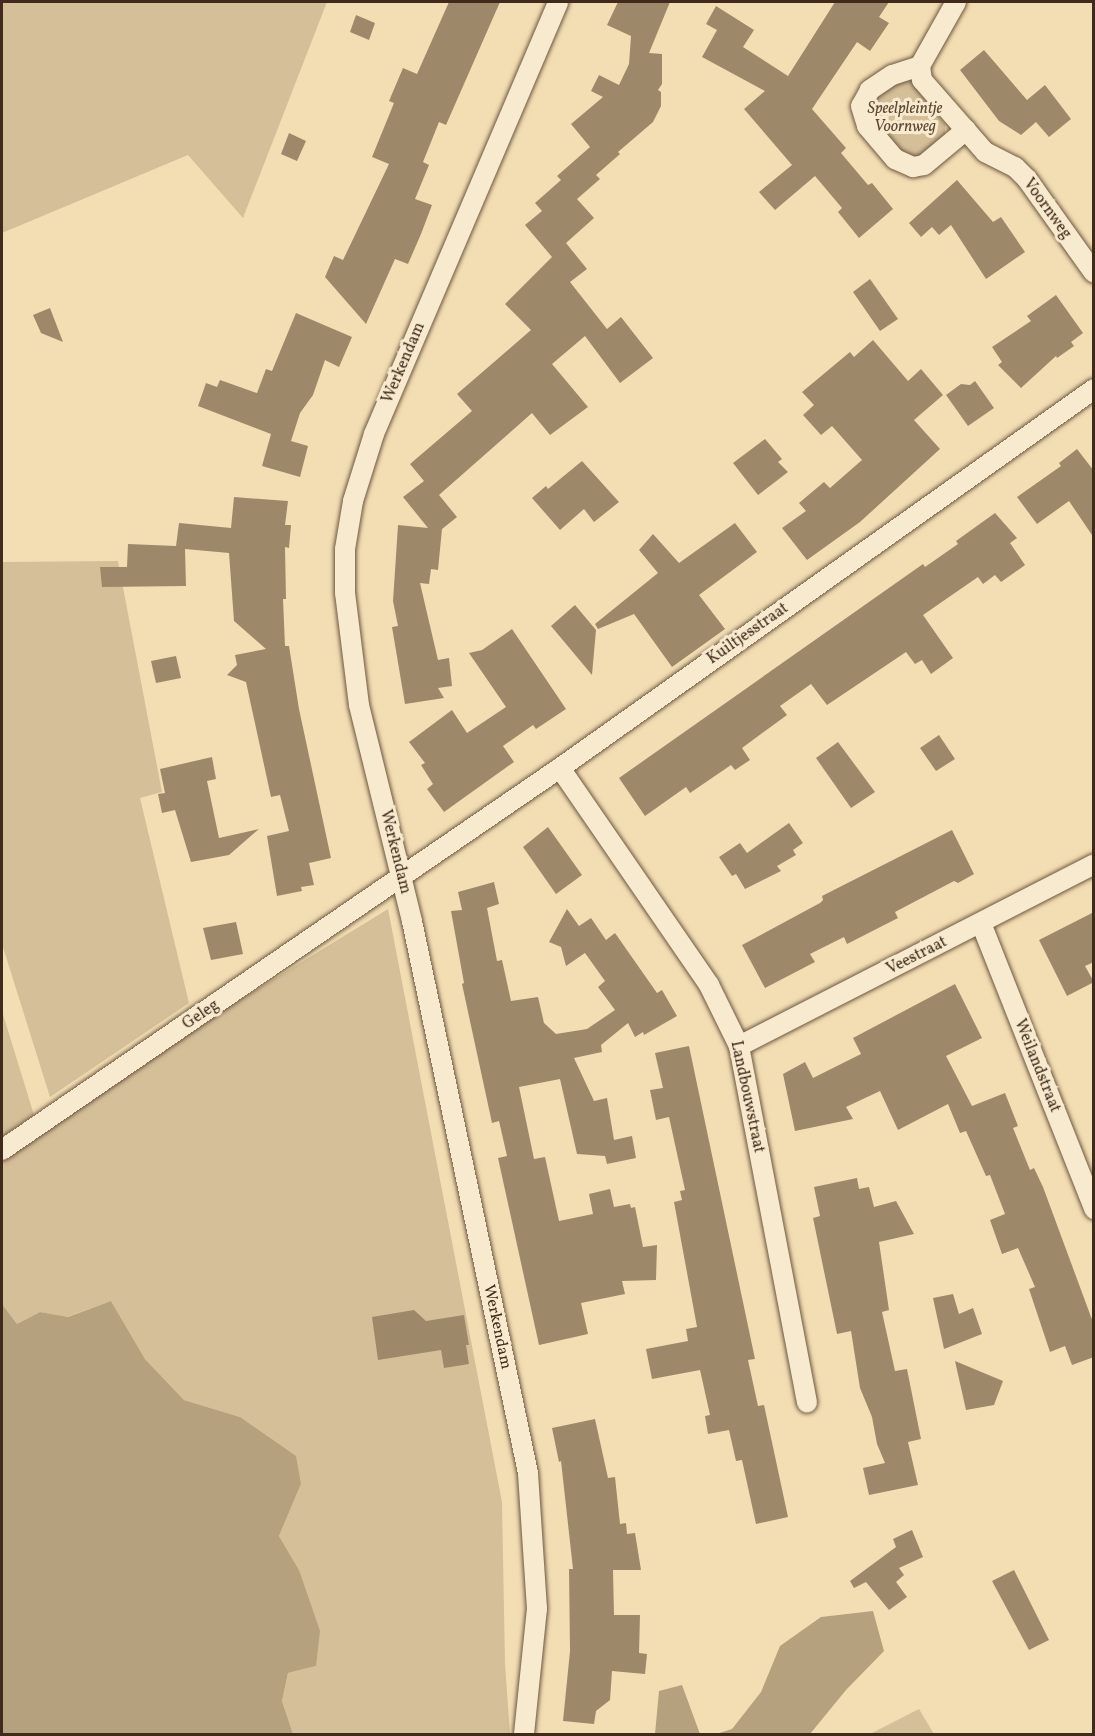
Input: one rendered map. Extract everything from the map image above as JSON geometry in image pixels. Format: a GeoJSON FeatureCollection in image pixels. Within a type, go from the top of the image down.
{"type":"FeatureCollection","features":[{"type":"Feature","properties":{"kind":"street","name":"Werkendam"},"geometry":{"type":"LineString","coordinates":[[524,1734],[537,1609],[528,1473],[412,921],[359,705],[345,571],[345,549],[353,501],[379,423],[558,2]]}},
{"type":"Feature","properties":{"kind":"street"},"geometry":{"type":"LineString","coordinates":[[956,2],[920,66],[892,75],[870,90],[861,106],[867,126],[895,159],[903,165],[913,167],[924,165],[966,130]]}},
{"type":"Feature","properties":{"kind":"street","name":"Voornweg"},"geometry":{"type":"LineString","coordinates":[[920,66],[922,80],[985,152],[1015,167],[1027,179],[1094,273]]}},
{"type":"Feature","properties":{"kind":"street","name":"Kuiltjesstraat"},"geometry":{"type":"LineString","coordinates":[[401,878],[1094,389]]}},
{"type":"Feature","properties":{"kind":"street","name":"Landbouwstraat"},"geometry":{"type":"LineString","coordinates":[[560,768],[709,985],[739,1046],[807,1403]]}},
{"type":"Feature","properties":{"kind":"street","name":"Veestraat"},"geometry":{"type":"LineString","coordinates":[[739,1046],[1094,864]]}},
{"type":"Feature","properties":{"kind":"street","name":"Geleg"},"geometry":{"type":"LineString","coordinates":[[2,1150],[401,878]]}},
{"type":"Feature","properties":{"kind":"street","name":"Weilandstraat"},"geometry":{"type":"LineString","coordinates":[[981,923],[1094,1209]]}},
{"type":"Feature","properties":{"kind":"green space"},"geometry":{"type":"Polygon","coordinates":[[[2,2],[327,2],[243,218],[188,155],[2,233],[2,2]]]}},
{"type":"Feature","properties":{"kind":"green space","name":"Speelpleintje Voornweg"},"geometry":{"type":"Polygon","coordinates":[[[898,80],[911,82],[945,124],[945,139],[919,159],[905,158],[875,126],[869,103],[898,80]]]}},
{"type":"Feature","properties":{"kind":"green space"},"geometry":{"type":"Polygon","coordinates":[[[118,561],[162,792],[140,798],[189,1003],[50,1097],[2,944],[2,562],[118,561]]]}},
{"type":"Feature","properties":{"kind":"green space"},"geometry":{"type":"Polygon","coordinates":[[[388,909],[502,1502],[505,1664],[510,1734],[293,1734],[282,1701],[288,1673],[316,1666],[299,1570],[279,1536],[301,1484],[240,1417],[184,1400],[145,1359],[111,1301],[67,1317],[40,1312],[17,1324],[2,1304],[2,1160],[176,1039],[388,909]]]}},
{"type":"Feature","properties":{"kind":"green space"},"geometry":{"type":"Polygon","coordinates":[[[2,1011],[34,1115],[2,1137],[2,1011]]]}},
{"type":"Feature","properties":{"kind":"green space"},"geometry":{"type":"Polygon","coordinates":[[[919,1709],[934,1734],[870,1734],[919,1709]]]}},
{"type":"Feature","properties":{"kind":"shaded area"},"geometry":{"type":"Polygon","coordinates":[[[111,1301],[145,1359],[184,1400],[240,1417],[296,1456],[301,1484],[279,1536],[299,1570],[320,1631],[316,1666],[288,1673],[282,1701],[293,1734],[2,1734],[2,1304],[17,1324],[40,1312],[68,1317],[111,1301]]]}},
{"type":"Feature","properties":{"kind":"shaded area"},"geometry":{"type":"Polygon","coordinates":[[[873,1611],[884,1651],[846,1690],[810,1734],[716,1734],[732,1729],[761,1692],[780,1646],[821,1617],[873,1611]]]}},
{"type":"Feature","properties":{"kind":"shaded area"},"geometry":{"type":"Polygon","coordinates":[[[682,1685],[700,1734],[655,1734],[659,1691],[682,1685]]]}},
{"type":"Feature","properties":{"kind":"building"},"geometry":{"type":"Polygon","coordinates":[[[449,2],[500,2],[446,125],[439,122],[423,162],[429,165],[415,199],[432,205],[421,234],[408,264],[395,259],[366,324],[325,277],[334,256],[343,260],[389,164],[372,157],[394,103],[389,101],[403,68],[417,74],[449,2]]]}},
{"type":"Feature","properties":{"kind":"building"},"geometry":{"type":"Polygon","coordinates":[[[618,2],[670,2],[649,53],[662,54],[662,84],[658,90],[661,92],[661,106],[653,122],[618,152],[620,154],[596,175],[600,179],[577,199],[594,218],[566,243],[587,269],[570,282],[607,329],[621,317],[653,358],[620,383],[585,336],[552,364],[588,407],[550,435],[532,413],[439,495],[457,517],[442,529],[438,570],[431,569],[429,584],[420,583],[438,660],[449,658],[452,686],[438,688],[444,698],[405,704],[392,627],[398,626],[393,601],[398,525],[428,528],[403,497],[424,481],[410,464],[472,411],[457,394],[531,330],[505,304],[552,257],[525,225],[542,211],[535,203],[561,180],[557,176],[590,147],[571,124],[603,97],[591,91],[599,75],[619,85],[629,64],[631,36],[607,25],[618,2]]]}},
{"type":"Feature","properties":{"kind":"building"},"geometry":{"type":"Polygon","coordinates":[[[835,2],[889,2],[879,17],[889,23],[870,51],[857,42],[812,109],[846,148],[841,153],[868,185],[872,183],[893,209],[859,238],[838,212],[842,208],[815,176],[775,210],[759,192],[792,165],[744,109],[765,91],[702,57],[717,30],[706,24],[716,6],[754,30],[743,47],[788,76],[835,2]]]}},
{"type":"Feature","properties":{"kind":"building"},"geometry":{"type":"Polygon","coordinates":[[[356,15],[375,23],[369,40],[350,32],[356,15]]]}},
{"type":"Feature","properties":{"kind":"building"},"geometry":{"type":"Polygon","coordinates":[[[984,50],[1027,100],[1045,85],[1071,119],[1049,137],[1036,122],[1021,135],[999,121],[960,70],[984,50]]]}},
{"type":"Feature","properties":{"kind":"building"},"geometry":{"type":"Polygon","coordinates":[[[289,133],[306,141],[297,161],[281,154],[289,133]]]}},
{"type":"Feature","properties":{"kind":"building"},"geometry":{"type":"Polygon","coordinates":[[[957,180],[993,222],[1001,217],[1025,252],[986,279],[951,225],[939,235],[932,227],[921,237],[909,223],[957,180]]]}},
{"type":"Feature","properties":{"kind":"building"},"geometry":{"type":"Polygon","coordinates":[[[870,279],[898,319],[880,331],[853,292],[870,279]]]}},
{"type":"Feature","properties":{"kind":"building"},"geometry":{"type":"Polygon","coordinates":[[[1056,295],[1083,333],[1071,342],[1074,346],[1057,358],[1056,356],[1021,388],[998,365],[1002,362],[992,347],[1031,321],[1027,316],[1056,295]]]}},
{"type":"Feature","properties":{"kind":"building"},"geometry":{"type":"Polygon","coordinates":[[[50,308],[63,342],[41,333],[33,315],[50,308]]]}},
{"type":"Feature","properties":{"kind":"building"},"geometry":{"type":"Polygon","coordinates":[[[296,313],[352,337],[339,367],[325,360],[313,395],[300,413],[291,441],[308,446],[300,477],[262,466],[271,434],[198,406],[206,383],[217,387],[220,380],[257,393],[266,369],[272,371],[296,313]]]}},
{"type":"Feature","properties":{"kind":"building"},"geometry":{"type":"Polygon","coordinates":[[[873,340],[908,381],[921,369],[943,395],[914,420],[940,449],[860,522],[807,560],[782,528],[806,511],[799,503],[824,482],[830,488],[862,460],[832,426],[821,435],[803,415],[814,405],[802,392],[850,352],[854,357],[873,340]]]}},
{"type":"Feature","properties":{"kind":"building"},"geometry":{"type":"Polygon","coordinates":[[[975,381],[994,408],[968,426],[946,395],[961,384],[970,385],[975,381]]]}},
{"type":"Feature","properties":{"kind":"building"},"geometry":{"type":"Polygon","coordinates":[[[765,439],[782,459],[778,462],[788,472],[758,495],[733,463],[765,439]]]}},
{"type":"Feature","properties":{"kind":"building"},"geometry":{"type":"Polygon","coordinates":[[[1077,449],[1094,471],[1094,538],[1069,501],[1037,524],[1017,497],[1061,466],[1059,463],[1077,449]]]}},
{"type":"Feature","properties":{"kind":"building"},"geometry":{"type":"Polygon","coordinates":[[[582,461],[619,502],[594,522],[584,509],[560,530],[532,498],[546,486],[548,489],[582,461]]]}},
{"type":"Feature","properties":{"kind":"building"},"geometry":{"type":"Polygon","coordinates":[[[234,497],[288,501],[285,525],[291,525],[289,548],[285,547],[286,599],[283,599],[285,646],[289,646],[299,709],[331,858],[309,863],[314,885],[301,887],[302,891],[277,896],[267,836],[289,831],[280,795],[271,797],[246,682],[227,675],[237,665],[235,655],[266,649],[234,621],[229,553],[185,549],[186,586],[102,587],[100,567],[127,567],[128,544],[176,546],[179,523],[231,528],[234,497]]]}},
{"type":"Feature","properties":{"kind":"building"},"geometry":{"type":"Polygon","coordinates":[[[995,513],[1017,538],[1010,543],[1025,565],[1001,582],[995,575],[983,584],[978,577],[923,615],[953,658],[931,674],[922,660],[915,664],[906,652],[827,705],[811,684],[780,706],[787,715],[742,748],[750,760],[735,770],[731,765],[690,793],[686,787],[645,816],[619,778],[923,564],[925,567],[958,544],[956,541],[995,513]]]}},
{"type":"Feature","properties":{"kind":"building"},"geometry":{"type":"Polygon","coordinates":[[[735,523],[757,552],[699,595],[725,629],[672,667],[634,614],[598,629],[595,624],[658,573],[639,550],[653,534],[679,563],[735,523]]]}},
{"type":"Feature","properties":{"kind":"building"},"geometry":{"type":"Polygon","coordinates":[[[575,605],[596,630],[592,675],[551,626],[575,605]]]}},
{"type":"Feature","properties":{"kind":"building"},"geometry":{"type":"Polygon","coordinates":[[[512,629],[566,709],[536,729],[533,725],[503,746],[514,762],[444,812],[427,789],[433,784],[421,765],[425,763],[409,742],[452,710],[467,733],[506,707],[469,653],[482,650],[512,629]]]}},
{"type":"Feature","properties":{"kind":"building"},"geometry":{"type":"Polygon","coordinates":[[[176,656],[181,678],[156,683],[151,661],[176,656]]]}},
{"type":"Feature","properties":{"kind":"building"},"geometry":{"type":"Polygon","coordinates":[[[939,735],[955,759],[936,771],[920,748],[939,735]]]}},
{"type":"Feature","properties":{"kind":"building"},"geometry":{"type":"Polygon","coordinates":[[[838,742],[875,792],[851,808],[816,758],[838,742]]]}},
{"type":"Feature","properties":{"kind":"building"},"geometry":{"type":"Polygon","coordinates":[[[212,757],[216,779],[207,781],[219,838],[259,829],[229,855],[191,862],[175,810],[162,813],[158,794],[165,793],[160,769],[212,757]]]}},
{"type":"Feature","properties":{"kind":"building"},"geometry":{"type":"Polygon","coordinates":[[[789,823],[803,843],[793,850],[796,855],[777,866],[781,871],[745,889],[736,874],[732,876],[719,857],[740,843],[747,853],[789,823]]]}},
{"type":"Feature","properties":{"kind":"building"},"geometry":{"type":"Polygon","coordinates":[[[548,827],[582,875],[556,894],[523,847],[548,827]]]}},
{"type":"Feature","properties":{"kind":"building"},"geometry":{"type":"Polygon","coordinates":[[[952,830],[974,874],[958,883],[954,881],[895,912],[898,918],[847,944],[844,937],[810,954],[815,962],[765,988],[742,945],[820,903],[823,900],[822,896],[952,830]]]}},
{"type":"Feature","properties":{"kind":"building"},"geometry":{"type":"Polygon","coordinates":[[[494,882],[499,904],[487,908],[497,961],[502,960],[511,1001],[538,997],[544,1023],[556,1034],[587,1029],[615,1010],[598,987],[605,981],[585,953],[566,966],[561,947],[549,942],[567,909],[579,926],[591,918],[606,940],[615,933],[657,993],[662,990],[677,1016],[644,1035],[643,1032],[635,1037],[628,1023],[601,1045],[602,1052],[574,1058],[594,1101],[607,1098],[614,1140],[632,1136],[636,1158],[607,1164],[605,1156],[577,1154],[560,1079],[519,1087],[534,1159],[545,1157],[559,1221],[593,1214],[589,1194],[610,1189],[614,1207],[630,1204],[631,1208],[635,1207],[643,1247],[657,1245],[656,1280],[622,1281],[625,1294],[581,1303],[588,1334],[539,1345],[498,1158],[507,1156],[499,1121],[492,1123],[462,984],[464,983],[451,911],[462,910],[458,892],[494,882]]]}},
{"type":"Feature","properties":{"kind":"building"},"geometry":{"type":"Polygon","coordinates":[[[1094,912],[1094,962],[1085,966],[1094,982],[1067,996],[1039,940],[1094,912]]]}},
{"type":"Feature","properties":{"kind":"building"},"geometry":{"type":"Polygon","coordinates":[[[236,922],[243,954],[211,960],[203,928],[236,922]]]}},
{"type":"Feature","properties":{"kind":"building"},"geometry":{"type":"Polygon","coordinates":[[[955,984],[982,1038],[946,1056],[972,1106],[1005,1093],[1018,1126],[1013,1128],[1030,1170],[1034,1168],[1043,1187],[1094,1325],[1094,1357],[1072,1365],[1065,1346],[1050,1352],[1029,1289],[1035,1287],[1018,1248],[1002,1254],[990,1220],[1005,1214],[990,1175],[986,1176],[966,1131],[960,1133],[948,1104],[898,1130],[880,1091],[846,1107],[853,1119],[795,1131],[783,1074],[805,1062],[813,1078],[861,1054],[853,1038],[955,984]]]}},
{"type":"Feature","properties":{"kind":"building"},"geometry":{"type":"Polygon","coordinates":[[[689,1046],[755,1359],[748,1360],[758,1406],[764,1405],[788,1517],[756,1524],[742,1460],[736,1461],[729,1430],[708,1434],[705,1416],[710,1415],[700,1370],[652,1379],[646,1349],[688,1341],[686,1329],[697,1327],[674,1202],[682,1200],[680,1191],[685,1190],[669,1117],[656,1120],[650,1090],[663,1088],[655,1053],[689,1046]]]}},
{"type":"Feature","properties":{"kind":"building"},"geometry":{"type":"Polygon","coordinates":[[[857,1178],[859,1189],[869,1187],[874,1207],[896,1201],[914,1234],[879,1242],[889,1310],[882,1312],[895,1371],[907,1369],[921,1439],[908,1442],[918,1485],[869,1495],[863,1468],[885,1463],[877,1444],[872,1417],[860,1388],[851,1331],[837,1334],[813,1218],[820,1216],[814,1187],[857,1178]]]}},
{"type":"Feature","properties":{"kind":"building"},"geometry":{"type":"Polygon","coordinates":[[[953,1294],[959,1314],[973,1308],[982,1334],[944,1349],[933,1298],[953,1294]]]}},
{"type":"Feature","properties":{"kind":"building"},"geometry":{"type":"Polygon","coordinates":[[[414,1310],[426,1321],[464,1315],[469,1345],[466,1345],[469,1364],[444,1368],[441,1350],[378,1360],[372,1317],[414,1310]]]}},
{"type":"Feature","properties":{"kind":"building"},"geometry":{"type":"Polygon","coordinates":[[[955,1361],[1003,1381],[994,1405],[966,1410],[955,1361]]]}},
{"type":"Feature","properties":{"kind":"building"},"geometry":{"type":"Polygon","coordinates":[[[595,1419],[608,1478],[615,1477],[620,1524],[626,1523],[627,1534],[635,1533],[641,1570],[613,1570],[614,1615],[640,1615],[639,1653],[647,1654],[645,1674],[612,1671],[610,1700],[596,1711],[594,1724],[563,1721],[570,1651],[569,1569],[573,1569],[561,1461],[559,1462],[552,1428],[595,1419]]]}},
{"type":"Feature","properties":{"kind":"building"},"geometry":{"type":"Polygon","coordinates":[[[912,1530],[923,1557],[899,1568],[904,1575],[896,1582],[907,1597],[889,1610],[866,1582],[854,1588],[850,1581],[896,1547],[893,1539],[912,1530]]]}},
{"type":"Feature","properties":{"kind":"building"},"geometry":{"type":"Polygon","coordinates":[[[1014,1570],[1049,1640],[1029,1650],[992,1581],[1014,1570]]]}}]}
